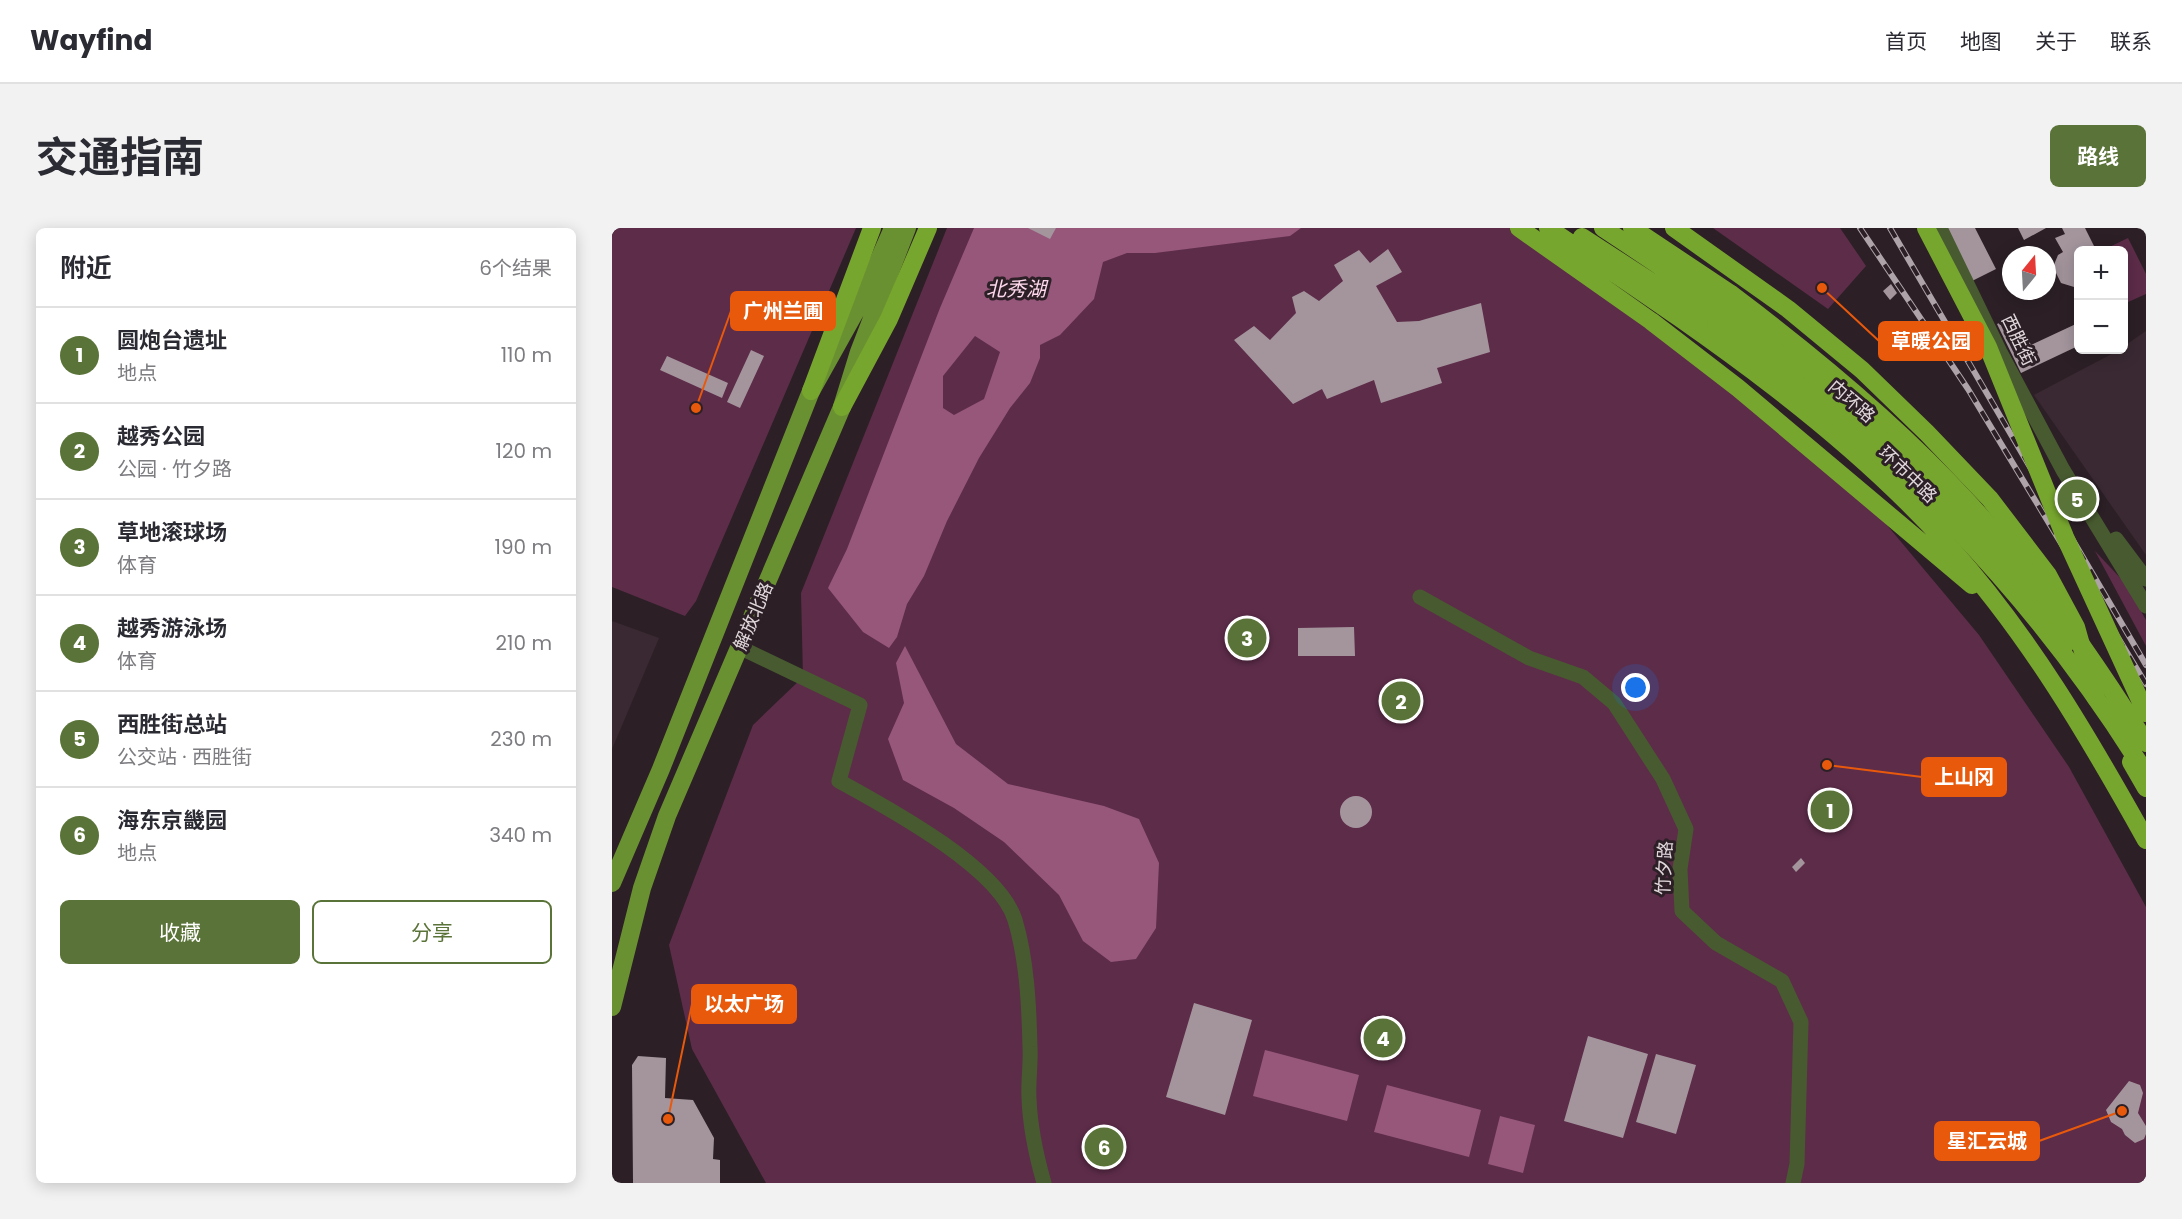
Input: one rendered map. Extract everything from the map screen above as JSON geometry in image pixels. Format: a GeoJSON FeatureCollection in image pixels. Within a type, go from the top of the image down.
{"type":"FeatureCollection","features":[{"type":"Feature","properties":{"kind":"highway"},"geometry":{"type":"LineString","coordinates":[[811,391],[872,228]]}},
{"type":"Feature","properties":{"kind":"highway"},"geometry":{"type":"LineString","coordinates":[[842,407],[890,319],[928,228]]}},
{"type":"Feature","properties":{"kind":"highway"},"geometry":{"type":"LineString","coordinates":[[1519,228],[1651,321],[1768,412],[2009,618]]}},
{"type":"Feature","properties":{"kind":"highway"},"geometry":{"type":"LineString","coordinates":[[1536,228],[1696,340],[1816,439],[1970,576],[2009,618]]}},
{"type":"Feature","properties":{"kind":"highway","name":"环市中路"},"geometry":{"type":"LineString","coordinates":[[1548,228],[1713,340],[1843,442],[1925,520],[2009,618],[2054,680],[2146,840]]}},
{"type":"Feature","properties":{"kind":"highway","name":"内环路"},"geometry":{"type":"LineString","coordinates":[[1568,228],[1771,363],[1814,396],[1889,461],[1957,526],[2019,596],[2102,706],[2144,778]]}},
{"type":"Feature","properties":{"kind":"highway"},"geometry":{"type":"LineString","coordinates":[[1603,228],[1782,351],[1916,464],[1968,516],[2015,572],[2041,608],[2144,778]]}},
{"type":"Feature","properties":{"kind":"highway","name":"内环路"},"geometry":{"type":"LineString","coordinates":[[1632,228],[1731,294],[1848,386],[1968,502],[2063,619],[2146,743]]}},
{"type":"Feature","properties":{"kind":"highway"},"geometry":{"type":"LineString","coordinates":[[1644,228],[1731,294]]}},
{"type":"Feature","properties":{"kind":"highway"},"geometry":{"type":"LineString","coordinates":[[1674,228],[1788,309],[1889,394],[1990,499],[2048,575],[2111,677],[2146,743]]}},
{"type":"Feature","properties":{"kind":"highway"},"geometry":{"type":"LineString","coordinates":[[1926,228],[1988,347],[2065,537],[2146,713]]}},
{"type":"Feature","properties":{"kind":"highway"},"geometry":{"type":"LineString","coordinates":[[2048,575],[2082,644],[2093,693]]}},
{"type":"Feature","properties":{"kind":"main road","name":"解放北路"},"geometry":{"type":"LineString","coordinates":[[612,883],[661,769],[811,391],[859,305],[893,228]]}},
{"type":"Feature","properties":{"kind":"main road","name":"解放北路"},"geometry":{"type":"LineString","coordinates":[[612,1007],[620,942],[667,816],[842,407],[858,352],[908,228]]}},
{"type":"Feature","properties":{"kind":"street","name":"西胜街"},"geometry":{"type":"LineString","coordinates":[[1940,228],[2000,352],[2063,470],[2146,606]]}},
{"type":"Feature","properties":{"kind":"street","name":"西胜街"},"geometry":{"type":"LineString","coordinates":[[2063,470],[2146,579]]}},
{"type":"Feature","properties":{"kind":"street","name":"竹夕路"},"geometry":{"type":"LineString","coordinates":[[1420,597],[1529,657],[1583,677],[1614,703],[1664,779],[1686,829],[1680,869],[1682,911],[1716,943],[1782,981],[1801,1022],[1797,1164],[1793,1183]]}},
{"type":"Feature","properties":{"kind":"street"},"geometry":{"type":"LineString","coordinates":[[739,647],[860,705],[838,781],[905,817],[991,882],[1015,918],[1024,971],[1030,1029],[1029,1097],[1035,1151],[1044,1183]]}},
{"type":"Feature","properties":{"kind":"shaded area"},"geometry":{"type":"Polygon","coordinates":[[[612,228],[856,228],[696,601],[685,616],[612,587],[612,228]]]}},
{"type":"Feature","properties":{"kind":"shaded area"},"geometry":{"type":"Polygon","coordinates":[[[947,228],[1512,228],[1671,339],[1876,512],[1979,635],[2069,767],[2146,907],[2146,1183],[766,1183],[692,1049],[669,945],[753,725],[803,677],[801,593],[947,228]]]}},
{"type":"Feature","properties":{"kind":"shaded area"},"geometry":{"type":"Polygon","coordinates":[[[1713,228],[1840,228],[1866,266],[1828,309],[1713,228]]]}},
{"type":"Feature","properties":{"kind":"shaded area"},"geometry":{"type":"Polygon","coordinates":[[[2128,238],[2146,274],[2146,294],[2128,302],[2128,246],[2111,246],[2128,238]]]}},
{"type":"Feature","properties":{"kind":"shaded area"},"geometry":{"type":"Polygon","coordinates":[[[2146,331],[2146,555],[2034,395],[2111,354],[2128,354],[2128,343],[2146,331]]]}},
{"type":"Feature","properties":{"kind":"shaded area"},"geometry":{"type":"Polygon","coordinates":[[[2095,551],[2125,583],[2146,620],[2146,646],[2095,551]]]}},
{"type":"Feature","properties":{"kind":"shaded area"},"geometry":{"type":"Polygon","coordinates":[[[612,621],[659,638],[612,749],[612,621]]]}},
{"type":"Feature","properties":{"kind":"water","name":"北秀湖"},"geometry":{"type":"Polygon","coordinates":[[[974,228],[1301,228],[1290,236],[1155,253],[1127,253],[1103,262],[1094,299],[1060,335],[1040,345],[1040,358],[1030,383],[1010,408],[979,458],[947,521],[924,576],[907,604],[897,637],[889,648],[863,632],[828,588],[847,549],[940,308],[974,228]],[[975,336],[943,376],[943,408],[954,415],[984,399],[1000,352],[975,336]]]}},
{"type":"Feature","properties":{"kind":"water"},"geometry":{"type":"Polygon","coordinates":[[[905,646],[956,744],[1008,784],[1104,806],[1139,819],[1159,863],[1156,928],[1136,959],[1111,962],[1083,941],[1059,895],[1004,842],[954,808],[903,780],[888,739],[904,703],[896,663],[905,646]]]}},
{"type":"Feature","properties":{"kind":"water"},"geometry":{"type":"Polygon","coordinates":[[[1265,1050],[1359,1075],[1347,1121],[1253,1096],[1265,1050]]]}},
{"type":"Feature","properties":{"kind":"water"},"geometry":{"type":"Polygon","coordinates":[[[1387,1085],[1481,1110],[1469,1157],[1374,1132],[1387,1085]]]}},
{"type":"Feature","properties":{"kind":"water"},"geometry":{"type":"Polygon","coordinates":[[[1500,1116],[1535,1125],[1523,1173],[1488,1164],[1500,1116]]]}},
{"type":"Feature","properties":{"kind":"building"},"geometry":{"type":"Polygon","coordinates":[[[1028,228],[1056,228],[1050,239],[1028,228]]]}},
{"type":"Feature","properties":{"kind":"building"},"geometry":{"type":"Polygon","coordinates":[[[1943,228],[1975,228],[1996,269],[1970,282],[1943,228]]]}},
{"type":"Feature","properties":{"kind":"building"},"geometry":{"type":"Polygon","coordinates":[[[2018,228],[2046,228],[2024,240],[2018,228]]]}},
{"type":"Feature","properties":{"kind":"building"},"geometry":{"type":"Polygon","coordinates":[[[2062,228],[2085,228],[2094,246],[2074,246],[2074,287],[2061,283],[2056,273],[2056,260],[2063,252],[2055,238],[2065,234],[2062,228]]]}},
{"type":"Feature","properties":{"kind":"building"},"geometry":{"type":"Polygon","coordinates":[[[1388,249],[1402,272],[1376,286],[1397,322],[1419,321],[1481,303],[1490,352],[1437,368],[1442,383],[1381,403],[1374,380],[1327,399],[1322,389],[1293,404],[1234,340],[1254,326],[1270,340],[1296,313],[1292,297],[1304,291],[1319,301],[1343,281],[1334,265],[1359,250],[1370,263],[1388,249]]]}},
{"type":"Feature","properties":{"kind":"building"},"geometry":{"type":"Polygon","coordinates":[[[1891,284],[1897,293],[1890,300],[1883,291],[1891,284]]]}},
{"type":"Feature","properties":{"kind":"building"},"geometry":{"type":"Polygon","coordinates":[[[2017,315],[2031,345],[2074,325],[2074,348],[2021,373],[1997,324],[2017,315]]]}},
{"type":"Feature","properties":{"kind":"building"},"geometry":{"type":"Polygon","coordinates":[[[751,350],[764,356],[740,408],[727,402],[751,350]]]}},
{"type":"Feature","properties":{"kind":"building"},"geometry":{"type":"Polygon","coordinates":[[[667,356],[728,383],[722,398],[660,370],[667,356]]]}},
{"type":"Feature","properties":{"kind":"building"},"geometry":{"type":"Polygon","coordinates":[[[1354,627],[1355,656],[1298,656],[1298,628],[1354,627]]]}},
{"type":"Feature","properties":{"kind":"building"},"geometry":{"type":"Polygon","coordinates":[[[1356,796],[1367,801],[1372,812],[1367,823],[1356,828],[1345,823],[1340,812],[1345,801],[1356,796]]]}},
{"type":"Feature","properties":{"kind":"building"},"geometry":{"type":"Polygon","coordinates":[[[1801,858],[1805,863],[1796,872],[1792,867],[1801,858]]]}},
{"type":"Feature","properties":{"kind":"building"},"geometry":{"type":"Polygon","coordinates":[[[1194,1003],[1252,1020],[1225,1115],[1166,1097],[1194,1003]]]}},
{"type":"Feature","properties":{"kind":"building"},"geometry":{"type":"Polygon","coordinates":[[[1588,1036],[1648,1054],[1623,1138],[1564,1121],[1588,1036]]]}},
{"type":"Feature","properties":{"kind":"building"},"geometry":{"type":"Polygon","coordinates":[[[1656,1054],[1696,1065],[1676,1134],[1636,1122],[1656,1054]]]}},
{"type":"Feature","properties":{"kind":"building"},"geometry":{"type":"Polygon","coordinates":[[[638,1056],[666,1058],[665,1098],[693,1100],[714,1138],[713,1159],[720,1160],[720,1183],[633,1183],[632,1065],[638,1056]]]}},
{"type":"Feature","properties":{"kind":"building"},"geometry":{"type":"Polygon","coordinates":[[[2129,1081],[2140,1085],[2143,1093],[2138,1113],[2146,1126],[2146,1134],[2144,1139],[2135,1143],[2125,1135],[2122,1129],[2111,1122],[2106,1110],[2129,1081]]]}},
{"type":"Feature","properties":{"kind":"railway"},"geometry":{"type":"LineString","coordinates":[[1860,228],[1968,389],[2146,684]]}},
{"type":"Feature","properties":{"kind":"railway"},"geometry":{"type":"LineString","coordinates":[[1890,228],[2146,665]]}},
{"type":"Feature","properties":{"kind":"place","name":"草暖公园"},"geometry":{"type":"Point","coordinates":[1822,288]}},
{"type":"Feature","properties":{"kind":"place","name":"广州兰圃"},"geometry":{"type":"Point","coordinates":[696,408]}},
{"type":"Feature","properties":{"kind":"place","name":"西胜街总站"},"geometry":{"type":"Point","coordinates":[2077,499]}},
{"type":"Feature","properties":{"kind":"place","name":"草地滚球场"},"geometry":{"type":"Point","coordinates":[1247,638]}},
{"type":"Feature","properties":{"kind":"place","name":"越秀公园"},"geometry":{"type":"Point","coordinates":[1401,701]}},
{"type":"Feature","properties":{"kind":"place","name":"上山冈"},"geometry":{"type":"Point","coordinates":[1827,765]}},
{"type":"Feature","properties":{"kind":"place","name":"圆炮台遗址"},"geometry":{"type":"Point","coordinates":[1830,810]}},
{"type":"Feature","properties":{"kind":"place","name":"越秀游泳场"},"geometry":{"type":"Point","coordinates":[1383,1038]}},
{"type":"Feature","properties":{"kind":"place","name":"星汇云城"},"geometry":{"type":"Point","coordinates":[2122,1111]}},
{"type":"Feature","properties":{"kind":"place","name":"以太广场"},"geometry":{"type":"Point","coordinates":[668,1119]}},
{"type":"Feature","properties":{"kind":"place","name":"海东京畿园"},"geometry":{"type":"Point","coordinates":[1104,1147]}}]}
